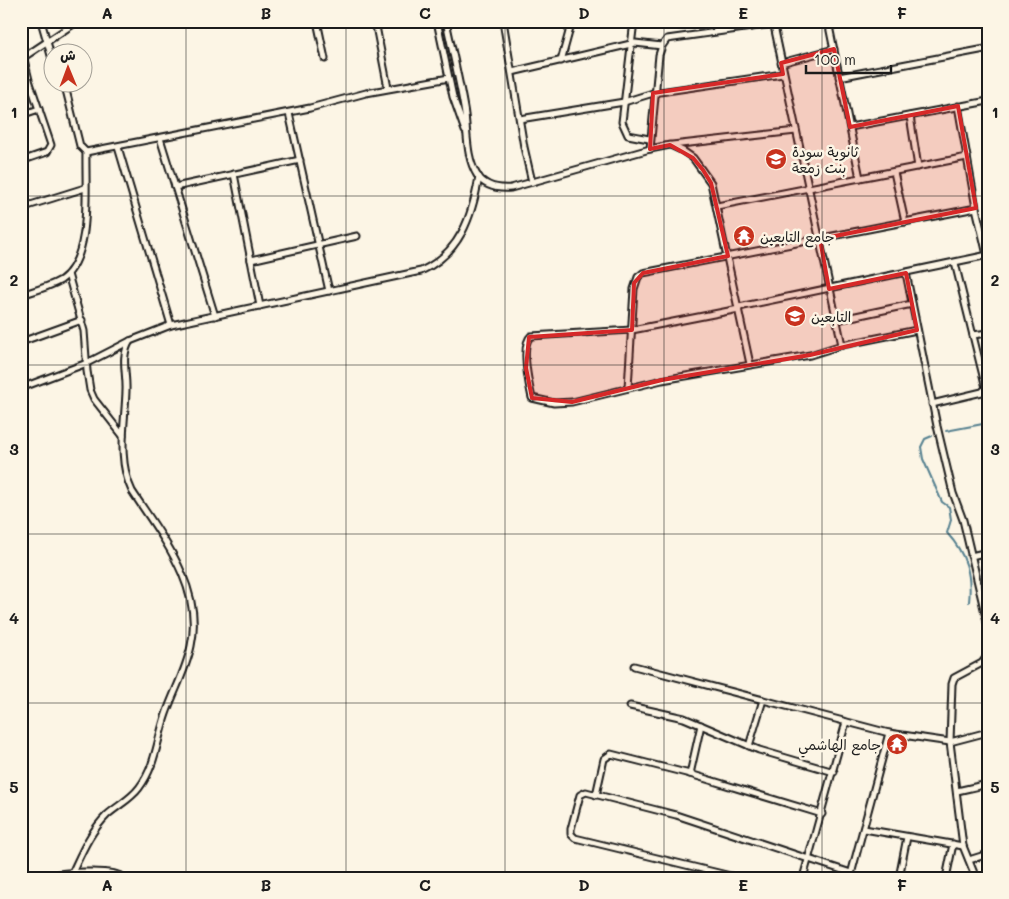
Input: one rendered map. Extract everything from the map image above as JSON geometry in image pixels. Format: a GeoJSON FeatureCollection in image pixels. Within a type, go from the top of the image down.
{"type":"FeatureCollection","features":[{"type":"Feature","properties":{"kind":"street"},"geometry":{"type":"LineString","coordinates":[[42,21],[48,42],[78,21]]}},
{"type":"Feature","properties":{"kind":"street"},"geometry":{"type":"LineString","coordinates":[[317,21],[325,59]]}},
{"type":"Feature","properties":{"kind":"street"},"geometry":{"type":"LineString","coordinates":[[375,21],[388,88]]}},
{"type":"Feature","properties":{"kind":"street"},"geometry":{"type":"LineString","coordinates":[[437,21],[449,78],[466,134],[472,164],[479,177],[491,186],[501,188],[532,182],[670,145],[796,131]]}},
{"type":"Feature","properties":{"kind":"street"},"geometry":{"type":"LineString","coordinates":[[446,21],[465,109],[466,134]]}},
{"type":"Feature","properties":{"kind":"street"},"geometry":{"type":"LineString","coordinates":[[503,21],[532,182]]}},
{"type":"Feature","properties":{"kind":"street"},"geometry":{"type":"LineString","coordinates":[[561,60],[572,21]]}},
{"type":"Feature","properties":{"kind":"street"},"geometry":{"type":"LineString","coordinates":[[634,21],[622,122],[624,131],[636,138],[649,139]]}},
{"type":"Feature","properties":{"kind":"street"},"geometry":{"type":"LineString","coordinates":[[715,21],[716,31]]}},
{"type":"Feature","properties":{"kind":"street"},"geometry":{"type":"LineString","coordinates":[[853,21],[829,24],[860,178]]}},
{"type":"Feature","properties":{"kind":"street"},"geometry":{"type":"LineString","coordinates":[[650,149],[649,139],[653,93],[662,46],[667,39],[773,23],[842,345]]}},
{"type":"Feature","properties":{"kind":"street"},"geometry":{"type":"LineString","coordinates":[[512,72],[632,46],[635,43],[662,46]]}},
{"type":"Feature","properties":{"kind":"street"},"geometry":{"type":"LineString","coordinates":[[23,55],[42,45]]}},
{"type":"Feature","properties":{"kind":"street"},"geometry":{"type":"LineString","coordinates":[[21,47],[50,142],[50,149],[21,161]]}},
{"type":"Feature","properties":{"kind":"street"},"geometry":{"type":"LineString","coordinates":[[781,63],[834,49]]}},
{"type":"Feature","properties":{"kind":"street"},"geometry":{"type":"LineString","coordinates":[[839,77],[985,49]]}},
{"type":"Feature","properties":{"kind":"street"},"geometry":{"type":"LineString","coordinates":[[520,119],[624,102],[653,93],[783,74]]}},
{"type":"Feature","properties":{"kind":"street"},"geometry":{"type":"LineString","coordinates":[[86,152],[289,113],[388,88],[449,78]]}},
{"type":"Feature","properties":{"kind":"street"},"geometry":{"type":"LineString","coordinates":[[21,295],[54,284],[68,274],[78,260],[83,243],[86,152],[80,146],[66,92]]}},
{"type":"Feature","properties":{"kind":"street"},"geometry":{"type":"LineString","coordinates":[[850,127],[988,101]]}},
{"type":"Feature","properties":{"kind":"street"},"geometry":{"type":"LineString","coordinates":[[917,330],[842,345],[810,354],[662,380],[566,403],[554,403],[532,398],[526,368],[527,341],[531,336],[632,330],[987,255],[976,208],[958,106]]}},
{"type":"Feature","properties":{"kind":"street"},"geometry":{"type":"LineString","coordinates":[[21,116],[39,110]]}},
{"type":"Feature","properties":{"kind":"street"},"geometry":{"type":"LineString","coordinates":[[289,113],[329,291]]}},
{"type":"Feature","properties":{"kind":"street"},"geometry":{"type":"LineString","coordinates":[[910,116],[918,166]]}},
{"type":"Feature","properties":{"kind":"street"},"geometry":{"type":"LineString","coordinates":[[160,138],[215,316]]}},
{"type":"Feature","properties":{"kind":"street"},"geometry":{"type":"LineString","coordinates":[[670,145],[693,158],[711,183],[750,364]]}},
{"type":"Feature","properties":{"kind":"street"},"geometry":{"type":"LineString","coordinates":[[118,147],[172,325]]}},
{"type":"Feature","properties":{"kind":"street"},"geometry":{"type":"LineString","coordinates":[[717,206],[967,157]]}},
{"type":"Feature","properties":{"kind":"street"},"geometry":{"type":"LineString","coordinates":[[175,187],[300,160]]}},
{"type":"Feature","properties":{"kind":"street"},"geometry":{"type":"LineString","coordinates":[[894,172],[905,222]]}},
{"type":"Feature","properties":{"kind":"street"},"geometry":{"type":"LineString","coordinates":[[234,174],[260,306]]}},
{"type":"Feature","properties":{"kind":"street"},"geometry":{"type":"LineString","coordinates":[[21,388],[87,363],[130,341],[172,325],[415,273],[446,256],[454,247],[468,218],[479,177]]}},
{"type":"Feature","properties":{"kind":"street"},"geometry":{"type":"LineString","coordinates":[[21,208],[85,188]]}},
{"type":"Feature","properties":{"kind":"street"},"geometry":{"type":"LineString","coordinates":[[628,388],[634,283],[643,272],[976,208]]}},
{"type":"Feature","properties":{"kind":"street"},"geometry":{"type":"LineString","coordinates":[[251,260],[357,236]]}},
{"type":"Feature","properties":{"kind":"street"},"geometry":{"type":"LineString","coordinates":[[932,404],[982,392],[986,388],[955,263]]}},
{"type":"Feature","properties":{"kind":"street"},"geometry":{"type":"LineString","coordinates":[[906,273],[949,480],[963,520],[988,626]]}},
{"type":"Feature","properties":{"kind":"street"},"geometry":{"type":"LineString","coordinates":[[68,274],[82,320],[86,341],[88,381],[94,399],[123,436]]}},
{"type":"Feature","properties":{"kind":"street"},"geometry":{"type":"LineString","coordinates":[[837,320],[912,304]]}},
{"type":"Feature","properties":{"kind":"street"},"geometry":{"type":"LineString","coordinates":[[21,342],[82,320]]}},
{"type":"Feature","properties":{"kind":"street"},"geometry":{"type":"LineString","coordinates":[[974,336],[988,332]]}},
{"type":"Feature","properties":{"kind":"street"},"geometry":{"type":"LineString","coordinates":[[72,873],[86,843],[96,829],[115,808],[135,793],[144,781],[156,754],[165,715],[188,658],[193,636],[193,610],[187,584],[128,484],[124,468],[123,436],[126,384],[124,355],[130,341]]}},
{"type":"Feature","properties":{"kind":"street"},"geometry":{"type":"LineString","coordinates":[[971,556],[988,552]]}},
{"type":"Feature","properties":{"kind":"street"},"geometry":{"type":"LineString","coordinates":[[976,878],[963,846],[950,742],[952,684],[954,678],[982,663],[988,655]]}},
{"type":"Feature","properties":{"kind":"street"},"geometry":{"type":"LineString","coordinates":[[634,666],[889,733],[950,742],[988,732]]}},
{"type":"Feature","properties":{"kind":"street"},"geometry":{"type":"LineString","coordinates":[[749,746],[763,700]]}},
{"type":"Feature","properties":{"kind":"street"},"geometry":{"type":"LineString","coordinates":[[630,706],[665,713],[702,725],[749,746],[834,772]]}},
{"type":"Feature","properties":{"kind":"street"},"geometry":{"type":"LineString","coordinates":[[803,878],[834,772],[846,722]]}},
{"type":"Feature","properties":{"kind":"street"},"geometry":{"type":"LineString","coordinates":[[690,774],[702,725]]}},
{"type":"Feature","properties":{"kind":"street"},"geometry":{"type":"LineString","coordinates":[[739,878],[572,836],[571,829],[580,795],[586,792],[676,815],[809,858],[851,875],[889,733]]}},
{"type":"Feature","properties":{"kind":"street"},"geometry":{"type":"LineString","coordinates":[[596,795],[604,759],[611,754],[690,774],[822,814]]}},
{"type":"Feature","properties":{"kind":"street"},"geometry":{"type":"LineString","coordinates":[[957,791],[988,784]]}},
{"type":"Feature","properties":{"kind":"street"},"geometry":{"type":"LineString","coordinates":[[864,829],[963,846]]}},
{"type":"Feature","properties":{"kind":"street"},"geometry":{"type":"LineString","coordinates":[[899,878],[907,837]]}},
{"type":"Feature","properties":{"kind":"street"},"geometry":{"type":"LineString","coordinates":[[946,878],[953,844]]}},
{"type":"Feature","properties":{"kind":"street"},"geometry":{"type":"LineString","coordinates":[[969,860],[988,854]]}},
{"type":"Feature","properties":{"kind":"street"},"geometry":{"type":"LineString","coordinates":[[42,878],[54,874],[113,872],[124,878]]}},
{"type":"Feature","properties":{"kind":"highlighted area"},"geometry":{"type":"Polygon","coordinates":[[[834,49],[850,127],[958,106],[976,208],[820,239],[829,289],[906,273],[917,330],[810,355],[662,380],[572,402],[532,398],[526,368],[529,337],[632,330],[634,283],[643,273],[728,256],[711,183],[703,170],[693,158],[670,145],[650,149],[653,93],[783,74],[781,63],[834,49]]]}},
{"type":"Feature","properties":{"kind":"waterway"},"geometry":{"type":"LineString","coordinates":[[946,431],[988,423]]}},
{"type":"Feature","properties":{"kind":"waterway"},"geometry":{"type":"LineString","coordinates":[[932,436],[925,439],[921,447],[923,459],[942,502],[949,507],[951,520],[947,533],[959,549],[966,565],[970,582],[969,602]]}},
{"type":"Feature","properties":{"kind":"place","name":"ثانوية سودة بنت زمعة"},"geometry":{"type":"Point","coordinates":[776,159]}},
{"type":"Feature","properties":{"kind":"place","name":"جامع التابعين"},"geometry":{"type":"Point","coordinates":[744,236]}},
{"type":"Feature","properties":{"kind":"place","name":"التابعين"},"geometry":{"type":"Point","coordinates":[795,316]}},
{"type":"Feature","properties":{"kind":"place","name":"جامع الهاشمي"},"geometry":{"type":"Point","coordinates":[897,744]}}]}
